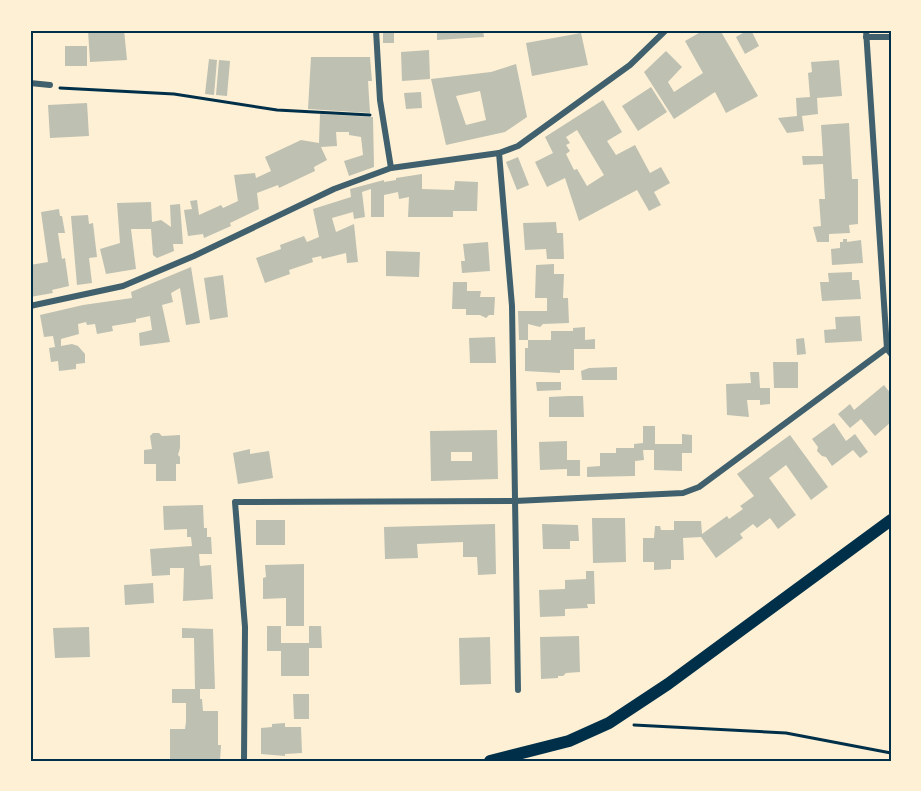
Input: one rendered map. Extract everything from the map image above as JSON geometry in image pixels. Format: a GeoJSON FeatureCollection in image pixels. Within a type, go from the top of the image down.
{"type":"FeatureCollection","features":[{"type":"Feature","properties":{"kind":"main road"},"geometry":{"type":"LineString","coordinates":[[490,761],[569,741],[609,723],[669,684],[891,520]]}},
{"type":"Feature","properties":{"kind":"street"},"geometry":{"type":"LineString","coordinates":[[376,30],[382,116],[391,168]]}},
{"type":"Feature","properties":{"kind":"street"},"geometry":{"type":"LineString","coordinates":[[30,306],[123,286],[194,256],[334,189],[391,168],[499,153],[518,146],[630,65],[666,30]]}},
{"type":"Feature","properties":{"kind":"street"},"geometry":{"type":"LineString","coordinates":[[244,761],[244,627],[234,502],[515,501],[682,493],[699,487],[890,349],[866,34],[891,37]]}},
{"type":"Feature","properties":{"kind":"street"},"geometry":{"type":"LineString","coordinates":[[30,83],[50,85]]}},
{"type":"Feature","properties":{"kind":"street"},"geometry":{"type":"LineString","coordinates":[[499,153],[512,306],[518,690]]}},
{"type":"Feature","properties":{"kind":"path"},"geometry":{"type":"LineString","coordinates":[[50,85],[65,89],[174,94],[277,110],[382,116]]}},
{"type":"Feature","properties":{"kind":"path"},"geometry":{"type":"LineString","coordinates":[[609,723],[786,733],[891,753]]}},
{"type":"Feature","properties":{"kind":"building"},"geometry":{"type":"Polygon","coordinates":[[[88,30],[124,30],[127,60],[90,62],[88,30]]]}},
{"type":"Feature","properties":{"kind":"building"},"geometry":{"type":"Polygon","coordinates":[[[383,30],[394,30],[394,43],[383,43],[383,30]]]}},
{"type":"Feature","properties":{"kind":"building"},"geometry":{"type":"Polygon","coordinates":[[[437,30],[483,30],[484,37],[437,40],[437,30]]]}},
{"type":"Feature","properties":{"kind":"building"},"geometry":{"type":"Polygon","coordinates":[[[704,30],[720,30],[758,96],[726,113],[715,92],[674,119],[644,72],[666,51],[682,67],[668,82],[674,92],[703,73],[685,41],[704,30]]]}},
{"type":"Feature","properties":{"kind":"building"},"geometry":{"type":"Polygon","coordinates":[[[751,30],[759,46],[745,54],[736,37],[751,30]]]}},
{"type":"Feature","properties":{"kind":"building"},"geometry":{"type":"Polygon","coordinates":[[[581,33],[588,65],[532,76],[526,43],[581,33]]]}},
{"type":"Feature","properties":{"kind":"building"},"geometry":{"type":"Polygon","coordinates":[[[65,46],[87,46],[87,66],[65,66],[65,46]]]}},
{"type":"Feature","properties":{"kind":"building"},"geometry":{"type":"Polygon","coordinates":[[[429,50],[430,79],[402,81],[401,52],[429,50]]]}},
{"type":"Feature","properties":{"kind":"building"},"geometry":{"type":"Polygon","coordinates":[[[311,57],[370,57],[372,81],[368,81],[370,113],[308,109],[311,57]]]}},
{"type":"Feature","properties":{"kind":"building"},"geometry":{"type":"Polygon","coordinates":[[[209,59],[217,60],[214,95],[205,94],[209,59]]]}},
{"type":"Feature","properties":{"kind":"building"},"geometry":{"type":"Polygon","coordinates":[[[219,60],[230,61],[227,96],[216,95],[219,60]]]}},
{"type":"Feature","properties":{"kind":"building"},"geometry":{"type":"Polygon","coordinates":[[[839,60],[842,96],[817,98],[818,114],[802,116],[804,131],[787,133],[778,118],[797,116],[796,98],[810,97],[808,73],[812,72],[811,62],[839,60]]]}},
{"type":"Feature","properties":{"kind":"building"},"geometry":{"type":"Polygon","coordinates":[[[516,64],[527,117],[505,132],[446,145],[431,79],[491,72],[516,64]],[[480,91],[456,96],[466,125],[486,120],[480,91]]]}},
{"type":"Feature","properties":{"kind":"building"},"geometry":{"type":"Polygon","coordinates":[[[651,87],[667,112],[638,131],[622,106],[651,87]]]}},
{"type":"Feature","properties":{"kind":"building"},"geometry":{"type":"Polygon","coordinates":[[[421,92],[422,108],[406,109],[404,93],[421,92]]]}},
{"type":"Feature","properties":{"kind":"building"},"geometry":{"type":"Polygon","coordinates":[[[603,100],[622,132],[607,141],[616,155],[635,145],[650,173],[661,167],[670,183],[654,192],[661,205],[649,211],[637,190],[579,221],[565,178],[547,187],[535,162],[553,153],[545,137],[603,100]],[[577,130],[566,137],[570,143],[566,145],[570,151],[566,154],[574,170],[577,169],[587,186],[604,175],[577,130]]]}},
{"type":"Feature","properties":{"kind":"building"},"geometry":{"type":"Polygon","coordinates":[[[87,103],[89,136],[50,138],[48,105],[87,103]]]}},
{"type":"Feature","properties":{"kind":"building"},"geometry":{"type":"Polygon","coordinates":[[[320,114],[373,117],[374,167],[349,176],[344,161],[363,155],[361,137],[349,135],[349,132],[336,132],[337,146],[321,147],[327,160],[314,167],[315,171],[279,188],[278,185],[257,193],[259,209],[230,223],[231,226],[204,238],[203,234],[188,236],[184,210],[192,209],[190,201],[197,200],[199,215],[221,205],[223,208],[238,201],[234,175],[255,173],[256,178],[271,171],[265,157],[301,140],[319,143],[320,114]]]}},
{"type":"Feature","properties":{"kind":"building"},"geometry":{"type":"Polygon","coordinates":[[[849,123],[852,179],[858,179],[858,224],[849,225],[850,233],[829,234],[829,242],[817,242],[813,227],[821,226],[819,199],[825,199],[823,164],[803,165],[802,156],[823,156],[821,125],[849,123]]]}},
{"type":"Feature","properties":{"kind":"building"},"geometry":{"type":"Polygon","coordinates":[[[518,157],[529,185],[517,190],[506,162],[518,157]]]}},
{"type":"Feature","properties":{"kind":"building"},"geometry":{"type":"Polygon","coordinates":[[[422,174],[422,189],[454,190],[455,181],[478,182],[477,211],[453,211],[453,217],[408,217],[409,197],[399,199],[398,192],[384,195],[384,217],[371,217],[371,189],[362,192],[365,217],[354,219],[353,212],[332,218],[336,232],[354,224],[358,262],[347,263],[346,253],[322,259],[321,256],[312,258],[313,262],[289,270],[290,274],[265,283],[256,258],[281,249],[280,245],[304,236],[307,242],[319,237],[313,209],[351,197],[350,189],[384,180],[384,182],[422,174]]]}},
{"type":"Feature","properties":{"kind":"building"},"geometry":{"type":"Polygon","coordinates":[[[151,202],[152,222],[161,220],[171,227],[170,205],[180,204],[183,244],[173,244],[174,251],[157,258],[153,255],[151,229],[131,229],[136,269],[106,274],[100,249],[120,243],[117,203],[151,202]]]}},
{"type":"Feature","properties":{"kind":"building"},"geometry":{"type":"Polygon","coordinates":[[[59,209],[65,233],[58,233],[69,286],[52,290],[53,293],[30,297],[30,265],[48,262],[41,212],[59,209]]]}},
{"type":"Feature","properties":{"kind":"building"},"geometry":{"type":"Polygon","coordinates":[[[88,215],[89,224],[93,223],[97,257],[89,258],[92,283],[77,285],[71,216],[88,215]]]}},
{"type":"Feature","properties":{"kind":"building"},"geometry":{"type":"Polygon","coordinates":[[[556,222],[557,233],[563,233],[564,259],[547,259],[546,249],[525,250],[523,223],[556,222]]]}},
{"type":"Feature","properties":{"kind":"building"},"geometry":{"type":"Polygon","coordinates":[[[843,239],[847,239],[847,242],[861,240],[863,263],[832,265],[831,249],[840,248],[840,242],[843,242],[843,239]]]}},
{"type":"Feature","properties":{"kind":"building"},"geometry":{"type":"Polygon","coordinates":[[[488,242],[490,271],[462,273],[461,261],[465,261],[463,244],[488,242]]]}},
{"type":"Feature","properties":{"kind":"building"},"geometry":{"type":"Polygon","coordinates":[[[386,251],[420,252],[419,277],[386,276],[386,251]]]}},
{"type":"Feature","properties":{"kind":"building"},"geometry":{"type":"Polygon","coordinates":[[[554,264],[554,274],[564,274],[563,298],[568,298],[569,323],[543,324],[540,327],[528,324],[528,340],[519,340],[518,311],[547,311],[547,298],[535,298],[536,265],[554,264]]]}},
{"type":"Feature","properties":{"kind":"building"},"geometry":{"type":"Polygon","coordinates":[[[191,267],[200,323],[186,325],[180,288],[171,293],[173,302],[162,305],[170,342],[140,346],[139,333],[152,330],[150,316],[136,319],[136,322],[112,326],[113,331],[97,334],[95,324],[87,325],[86,322],[78,324],[79,334],[61,339],[61,346],[72,344],[78,346],[85,354],[85,363],[76,364],[76,369],[59,371],[58,361],[51,362],[49,348],[55,347],[53,336],[44,337],[40,315],[83,305],[132,298],[131,292],[191,267]]]}},
{"type":"Feature","properties":{"kind":"building"},"geometry":{"type":"Polygon","coordinates":[[[852,272],[852,280],[859,280],[861,299],[822,301],[820,282],[829,282],[828,273],[852,272]]]}},
{"type":"Feature","properties":{"kind":"building"},"geometry":{"type":"Polygon","coordinates":[[[223,275],[228,317],[210,320],[204,278],[223,275]]]}},
{"type":"Feature","properties":{"kind":"building"},"geometry":{"type":"Polygon","coordinates":[[[453,282],[467,282],[467,291],[481,291],[480,297],[495,297],[494,315],[486,318],[480,315],[466,315],[466,309],[452,309],[453,282]]]}},
{"type":"Feature","properties":{"kind":"building"},"geometry":{"type":"Polygon","coordinates":[[[860,316],[862,341],[825,343],[824,330],[836,329],[835,317],[860,316]]]}},
{"type":"Feature","properties":{"kind":"building"},"geometry":{"type":"Polygon","coordinates":[[[585,327],[585,340],[595,339],[595,349],[574,349],[574,370],[560,370],[560,373],[525,371],[525,348],[528,348],[528,340],[551,340],[551,331],[573,331],[573,328],[585,327]]]}},
{"type":"Feature","properties":{"kind":"building"},"geometry":{"type":"Polygon","coordinates":[[[495,337],[496,363],[470,363],[469,338],[495,337]]]}},
{"type":"Feature","properties":{"kind":"building"},"geometry":{"type":"Polygon","coordinates":[[[804,338],[806,354],[797,355],[796,339],[804,338]]]}},
{"type":"Feature","properties":{"kind":"building"},"geometry":{"type":"Polygon","coordinates":[[[773,362],[798,362],[798,388],[774,388],[773,362]]]}},
{"type":"Feature","properties":{"kind":"building"},"geometry":{"type":"Polygon","coordinates":[[[617,367],[617,380],[582,380],[581,371],[589,368],[617,367]]]}},
{"type":"Feature","properties":{"kind":"building"},"geometry":{"type":"Polygon","coordinates":[[[750,372],[759,372],[760,388],[770,388],[770,404],[760,405],[760,400],[747,400],[749,417],[727,415],[726,384],[751,383],[750,372]]]}},
{"type":"Feature","properties":{"kind":"building"},"geometry":{"type":"Polygon","coordinates":[[[536,382],[561,382],[561,390],[537,391],[536,382]]]}},
{"type":"Feature","properties":{"kind":"building"},"geometry":{"type":"Polygon","coordinates":[[[884,385],[891,394],[891,422],[875,436],[861,419],[850,428],[838,414],[850,404],[854,410],[884,385]]]}},
{"type":"Feature","properties":{"kind":"building"},"geometry":{"type":"Polygon","coordinates":[[[583,396],[584,417],[549,417],[549,397],[583,396]]]}},
{"type":"Feature","properties":{"kind":"building"},"geometry":{"type":"Polygon","coordinates":[[[834,423],[846,441],[855,434],[868,452],[860,458],[853,450],[832,466],[826,457],[817,451],[818,447],[812,439],[834,423]]]}},
{"type":"Feature","properties":{"kind":"building"},"geometry":{"type":"Polygon","coordinates":[[[643,426],[655,426],[655,444],[682,444],[682,434],[692,435],[692,453],[682,453],[682,471],[654,470],[654,450],[643,450],[644,460],[635,461],[635,476],[587,477],[587,467],[600,466],[600,453],[616,453],[616,448],[634,448],[634,444],[643,443],[643,426]]]}},
{"type":"Feature","properties":{"kind":"building"},"geometry":{"type":"Polygon","coordinates":[[[497,430],[498,479],[431,481],[430,431],[497,430]],[[451,452],[451,461],[472,461],[472,452],[451,452]]]}},
{"type":"Feature","properties":{"kind":"building"},"geometry":{"type":"Polygon","coordinates":[[[153,433],[159,433],[162,436],[180,435],[178,455],[180,464],[176,464],[176,481],[156,481],[156,464],[144,464],[144,450],[152,449],[150,436],[153,433]]]}},
{"type":"Feature","properties":{"kind":"building"},"geometry":{"type":"Polygon","coordinates":[[[790,435],[828,487],[811,500],[786,465],[769,478],[796,515],[778,529],[770,518],[757,528],[753,524],[740,534],[743,538],[716,558],[701,537],[683,538],[684,560],[671,560],[671,569],[654,570],[654,562],[643,562],[643,538],[654,538],[655,526],[660,526],[661,530],[674,530],[674,521],[701,521],[702,534],[727,516],[729,519],[743,509],[740,506],[754,496],[737,474],[790,435]]]}},
{"type":"Feature","properties":{"kind":"building"},"geometry":{"type":"Polygon","coordinates":[[[567,441],[567,460],[580,460],[580,476],[567,476],[567,469],[540,470],[539,442],[567,441]]]}},
{"type":"Feature","properties":{"kind":"building"},"geometry":{"type":"Polygon","coordinates":[[[250,449],[250,454],[269,451],[273,478],[238,484],[233,453],[250,449]]]}},
{"type":"Feature","properties":{"kind":"building"},"geometry":{"type":"Polygon","coordinates":[[[203,505],[204,528],[207,528],[207,537],[211,537],[212,554],[199,554],[200,566],[211,565],[213,599],[183,601],[184,568],[170,568],[170,575],[152,576],[150,549],[192,546],[191,537],[187,537],[187,529],[164,530],[163,506],[203,505]]]}},
{"type":"Feature","properties":{"kind":"building"},"geometry":{"type":"Polygon","coordinates":[[[592,518],[625,518],[626,562],[593,563],[592,518]]]}},
{"type":"Feature","properties":{"kind":"building"},"geometry":{"type":"Polygon","coordinates":[[[256,520],[285,520],[285,545],[256,545],[256,520]]]}},
{"type":"Feature","properties":{"kind":"building"},"geometry":{"type":"Polygon","coordinates":[[[495,524],[496,574],[478,575],[477,557],[463,557],[463,542],[417,544],[418,558],[385,559],[384,527],[495,524]]]}},
{"type":"Feature","properties":{"kind":"building"},"geometry":{"type":"Polygon","coordinates":[[[542,524],[578,525],[579,541],[570,541],[570,549],[543,549],[542,524]]]}},
{"type":"Feature","properties":{"kind":"building"},"geometry":{"type":"Polygon","coordinates":[[[304,564],[304,626],[286,626],[286,598],[263,599],[265,565],[304,564]]]}},
{"type":"Feature","properties":{"kind":"building"},"geometry":{"type":"Polygon","coordinates":[[[586,571],[594,571],[595,604],[587,604],[588,608],[565,609],[565,616],[540,617],[539,590],[565,589],[565,580],[586,579],[586,571]]]}},
{"type":"Feature","properties":{"kind":"building"},"geometry":{"type":"Polygon","coordinates":[[[153,583],[154,603],[125,605],[124,585],[153,583]]]}},
{"type":"Feature","properties":{"kind":"building"},"geometry":{"type":"Polygon","coordinates":[[[267,626],[281,626],[281,643],[309,643],[309,626],[321,626],[322,648],[309,648],[309,676],[281,676],[281,651],[267,651],[267,626]]]}},
{"type":"Feature","properties":{"kind":"building"},"geometry":{"type":"Polygon","coordinates":[[[89,627],[90,657],[55,658],[53,628],[89,627]]]}},
{"type":"Feature","properties":{"kind":"building"},"geometry":{"type":"Polygon","coordinates":[[[182,628],[213,629],[215,689],[200,689],[200,699],[202,699],[203,711],[218,711],[220,761],[170,759],[170,729],[185,729],[186,722],[186,703],[172,703],[172,689],[195,689],[194,638],[182,638],[182,628]]]}},
{"type":"Feature","properties":{"kind":"building"},"geometry":{"type":"Polygon","coordinates":[[[579,636],[580,672],[566,673],[558,678],[541,679],[540,637],[579,636]]]}},
{"type":"Feature","properties":{"kind":"building"},"geometry":{"type":"Polygon","coordinates":[[[490,637],[491,684],[460,685],[459,638],[490,637]]]}},
{"type":"Feature","properties":{"kind":"building"},"geometry":{"type":"Polygon","coordinates":[[[293,694],[309,694],[309,719],[294,719],[293,694]]]}},
{"type":"Feature","properties":{"kind":"building"},"geometry":{"type":"Polygon","coordinates":[[[285,723],[285,727],[301,727],[302,753],[285,754],[285,756],[261,754],[261,728],[285,723]]]}}]}
